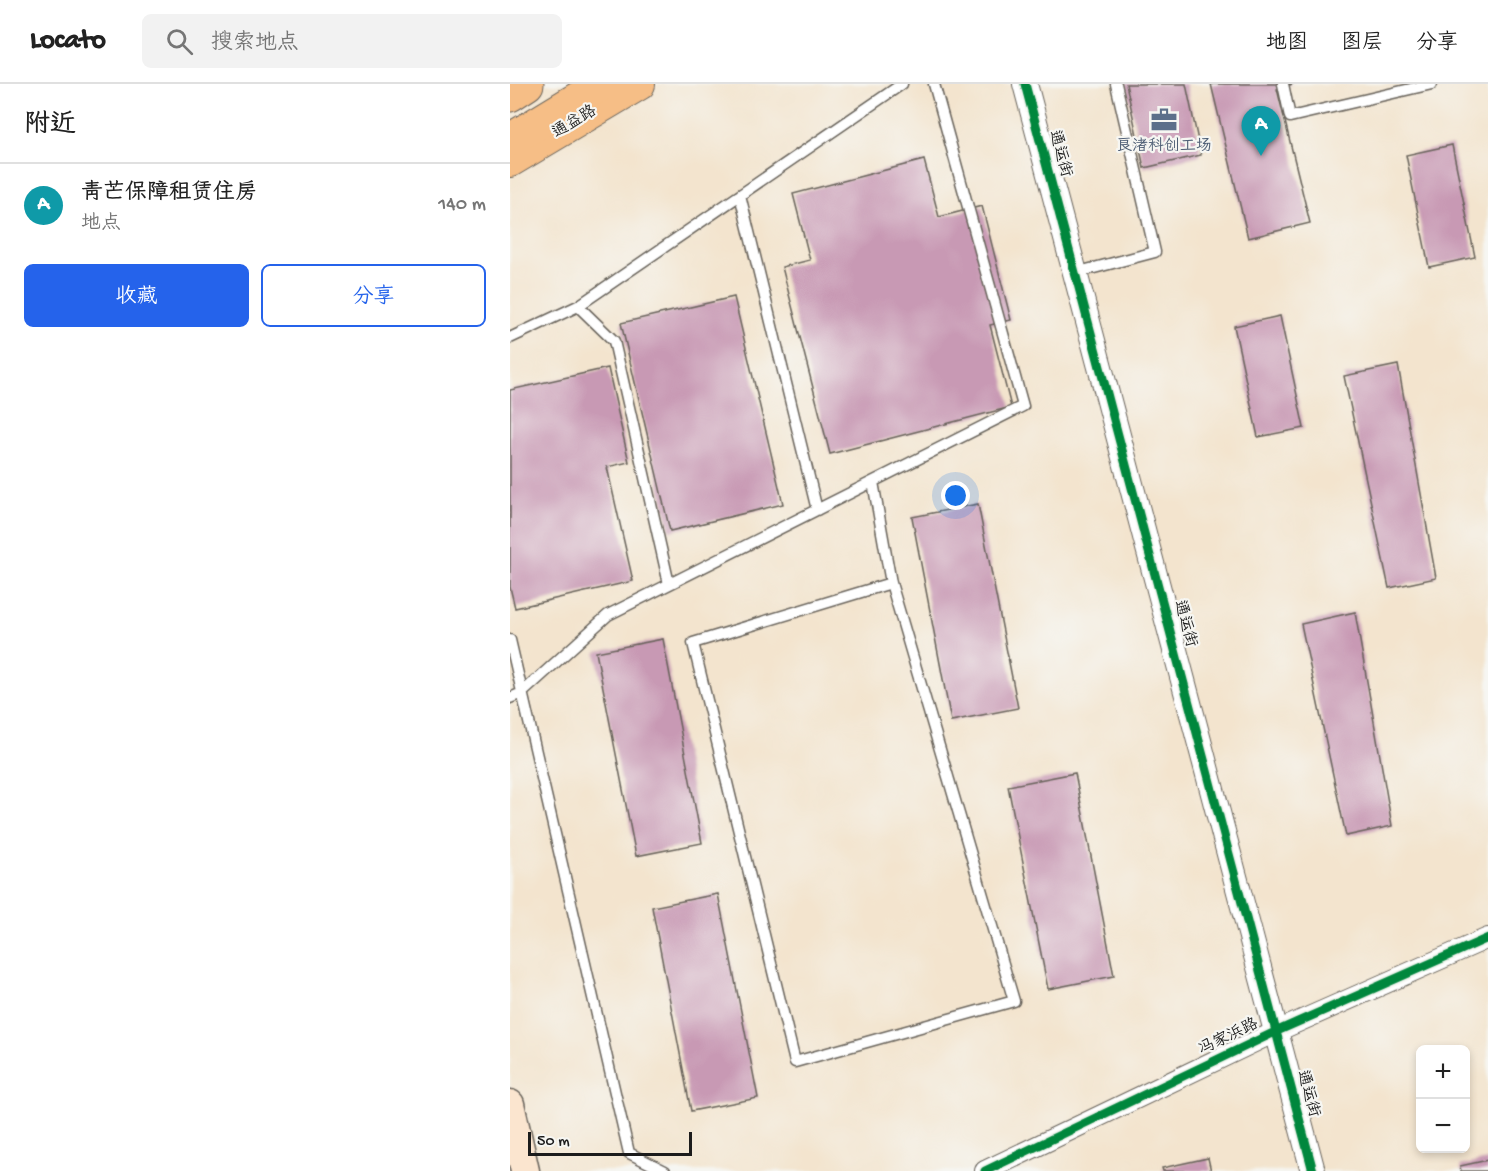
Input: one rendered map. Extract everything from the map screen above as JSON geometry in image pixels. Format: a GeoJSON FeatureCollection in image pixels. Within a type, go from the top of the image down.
{"type":"FeatureCollection","features":[{"type":"Feature","properties":{"kind":"highway"},"geometry":{"type":"LineString","coordinates":[[510,95],[527,84]]}},
{"type":"Feature","properties":{"kind":"highway"},"geometry":{"type":"LineString","coordinates":[[510,140],[602,84]]}},
{"type":"Feature","properties":{"kind":"main road","name":"通益路"},"geometry":{"type":"LineString","coordinates":[[510,161],[639,84]]}},
{"type":"Feature","properties":{"kind":"main road"},"geometry":{"type":"LineString","coordinates":[[510,1104],[525,1171]]}},
{"type":"Feature","properties":{"kind":"street","name":"通运街"},"geometry":{"type":"LineString","coordinates":[[1025,84],[1312,1171]]}},
{"type":"Feature","properties":{"kind":"street","name":"冯家浜路"},"geometry":{"type":"LineString","coordinates":[[986,1171],[1275,1032],[1488,939]]}},
{"type":"Feature","properties":{"kind":"lane"},"geometry":{"type":"LineString","coordinates":[[510,338],[578,306],[902,84]]}},
{"type":"Feature","properties":{"kind":"lane"},"geometry":{"type":"LineString","coordinates":[[510,698],[522,693],[608,615],[1023,406],[934,84]]}},
{"type":"Feature","properties":{"kind":"lane"},"geometry":{"type":"LineString","coordinates":[[1075,273],[1155,252],[1116,84]]}},
{"type":"Feature","properties":{"kind":"lane"},"geometry":{"type":"LineString","coordinates":[[1283,84],[1290,117],[1432,84]]}},
{"type":"Feature","properties":{"kind":"lane"},"geometry":{"type":"LineString","coordinates":[[740,195],[817,510]]}},
{"type":"Feature","properties":{"kind":"lane"},"geometry":{"type":"LineString","coordinates":[[578,306],[614,341],[669,584]]}},
{"type":"Feature","properties":{"kind":"lane"},"geometry":{"type":"LineString","coordinates":[[873,482],[891,583],[1014,1001],[795,1062],[693,643],[891,583]]}},
{"type":"Feature","properties":{"kind":"lane"},"geometry":{"type":"LineString","coordinates":[[510,640],[629,1153],[665,1171]]}},
{"type":"Feature","properties":{"kind":"building","name":"良渚科创工场"},"geometry":{"type":"Polygon","coordinates":[[[1126,84],[1186,84],[1201,155],[1144,168],[1126,84]]]}},
{"type":"Feature","properties":{"kind":"building"},"geometry":{"type":"Polygon","coordinates":[[[1211,84],[1293,84],[1277,89],[1310,223],[1248,238],[1211,84]]]}},
{"type":"Feature","properties":{"kind":"building"},"geometry":{"type":"Polygon","coordinates":[[[1452,145],[1475,257],[1429,267],[1406,155],[1452,145]]]}},
{"type":"Feature","properties":{"kind":"building"},"geometry":{"type":"Polygon","coordinates":[[[924,160],[939,217],[982,206],[1011,320],[990,325],[1011,407],[830,454],[782,267],[810,260],[793,194],[924,160]]]}},
{"type":"Feature","properties":{"kind":"building"},"geometry":{"type":"Polygon","coordinates":[[[734,297],[783,504],[670,531],[621,323],[734,297]]]}},
{"type":"Feature","properties":{"kind":"building"},"geometry":{"type":"Polygon","coordinates":[[[1280,316],[1304,428],[1258,437],[1234,326],[1280,316]]]}},
{"type":"Feature","properties":{"kind":"building"},"geometry":{"type":"Polygon","coordinates":[[[1398,365],[1436,578],[1389,588],[1344,376],[1398,365]]]}},
{"type":"Feature","properties":{"kind":"building"},"geometry":{"type":"Polygon","coordinates":[[[608,368],[629,462],[607,467],[633,581],[515,608],[510,587],[510,390],[608,368]]]}},
{"type":"Feature","properties":{"kind":"building"},"geometry":{"type":"Polygon","coordinates":[[[978,504],[1018,708],[951,721],[912,517],[978,504]]]}},
{"type":"Feature","properties":{"kind":"building"},"geometry":{"type":"Polygon","coordinates":[[[1355,612],[1392,826],[1346,836],[1301,624],[1355,612]]]}},
{"type":"Feature","properties":{"kind":"building"},"geometry":{"type":"Polygon","coordinates":[[[663,639],[702,843],[636,856],[596,652],[663,639]]]}},
{"type":"Feature","properties":{"kind":"building"},"geometry":{"type":"Polygon","coordinates":[[[1075,773],[1114,976],[1048,989],[1008,786],[1075,773]]]}},
{"type":"Feature","properties":{"kind":"building"},"geometry":{"type":"Polygon","coordinates":[[[718,894],[758,1098],[691,1111],[652,907],[718,894]]]}},
{"type":"Feature","properties":{"kind":"building"},"geometry":{"type":"Polygon","coordinates":[[[1208,1158],[1211,1171],[1163,1171],[1162,1168],[1208,1158]]]}},
{"type":"Feature","properties":{"kind":"building"},"geometry":{"type":"Polygon","coordinates":[[[1488,1160],[1488,1171],[1461,1171],[1460,1166],[1488,1160]]]}},
{"type":"Feature","properties":{"kind":"cycle path"},"geometry":{"type":"LineString","coordinates":[[1025,84],[1313,1171]]}},
{"type":"Feature","properties":{"kind":"cycle path"},"geometry":{"type":"LineString","coordinates":[[985,1171],[1275,1032],[1488,938]]}},
{"type":"Feature","properties":{"kind":"place","name":"良渚科创工场"},"geometry":{"type":"Point","coordinates":[1164,120]}},
{"type":"Feature","properties":{"kind":"place","name":"青芒保障租赁住房"},"geometry":{"type":"Point","coordinates":[1261,156]}}]}
